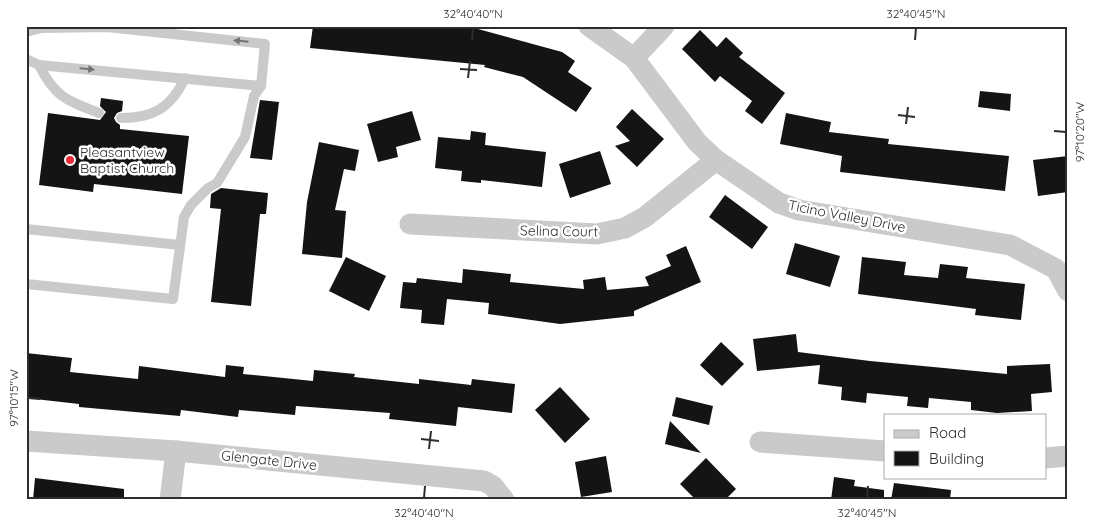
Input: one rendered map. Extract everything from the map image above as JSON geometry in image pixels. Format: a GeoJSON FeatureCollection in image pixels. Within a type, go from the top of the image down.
{"type":"FeatureCollection","features":[{"type":"Feature","properties":{"kind":"street","name":"Ticino Valley Drive"},"geometry":{"type":"LineString","coordinates":[[589,26],[634,58],[697,142],[716,160],[779,203],[799,210],[1010,246],[1056,269],[1068,291]]}},
{"type":"Feature","properties":{"kind":"street"},"geometry":{"type":"LineString","coordinates":[[634,58],[664,26]]}},
{"type":"Feature","properties":{"kind":"street","name":"Selina Court"},"geometry":{"type":"LineString","coordinates":[[410,224],[597,234],[625,228],[645,217],[716,160]]}},
{"type":"Feature","properties":{"kind":"street","name":"Glengate Drive"},"geometry":{"type":"LineString","coordinates":[[26,441],[176,451],[484,481],[493,486],[504,500]]}},
{"type":"Feature","properties":{"kind":"street"},"geometry":{"type":"LineString","coordinates":[[760,442],[884,451]]}},
{"type":"Feature","properties":{"kind":"street"},"geometry":{"type":"LineString","coordinates":[[170,500],[176,451]]}},
{"type":"Feature","properties":{"kind":"street"},"geometry":{"type":"LineString","coordinates":[[1046,458],[1068,456]]}},
{"type":"Feature","properties":{"kind":"lane"},"geometry":{"type":"LineString","coordinates":[[26,32],[78,26],[107,27],[265,44],[262,86],[254,96],[245,137],[217,183],[208,188],[191,205],[184,217],[173,299],[26,284]]}},
{"type":"Feature","properties":{"kind":"lane"},"geometry":{"type":"LineString","coordinates":[[26,59],[39,65],[262,86]]}},
{"type":"Feature","properties":{"kind":"lane"},"geometry":{"type":"LineString","coordinates":[[39,65],[49,85],[68,100],[99,112]]}},
{"type":"Feature","properties":{"kind":"lane"},"geometry":{"type":"LineString","coordinates":[[121,118],[138,118],[159,110],[171,102],[185,78]]}},
{"type":"Feature","properties":{"kind":"lane"},"geometry":{"type":"LineString","coordinates":[[26,229],[180,245]]}},
{"type":"Feature","properties":{"kind":"building"},"geometry":{"type":"Polygon","coordinates":[[[313,26],[456,26],[478,29],[562,52],[575,61],[568,72],[592,88],[576,112],[523,77],[484,67],[485,65],[310,48],[313,26]]]}},
{"type":"Feature","properties":{"kind":"building"},"geometry":{"type":"Polygon","coordinates":[[[700,30],[717,47],[726,37],[743,53],[739,57],[785,93],[762,124],[745,111],[752,101],[720,76],[715,82],[682,49],[700,30]]]}},
{"type":"Feature","properties":{"kind":"building"},"geometry":{"type":"Polygon","coordinates":[[[980,91],[1011,94],[1010,111],[978,107],[980,91]]]}},
{"type":"Feature","properties":{"kind":"building"},"geometry":{"type":"Polygon","coordinates":[[[101,98],[123,101],[122,111],[117,113],[114,118],[120,125],[120,129],[189,136],[182,194],[94,184],[93,192],[39,185],[48,113],[100,120],[106,112],[100,106],[101,98]]]}},
{"type":"Feature","properties":{"kind":"building"},"geometry":{"type":"Polygon","coordinates":[[[260,100],[279,102],[272,160],[250,158],[260,100]]]}},
{"type":"Feature","properties":{"kind":"building"},"geometry":{"type":"Polygon","coordinates":[[[632,109],[664,139],[637,167],[615,146],[630,141],[616,127],[632,109]]]}},
{"type":"Feature","properties":{"kind":"building"},"geometry":{"type":"Polygon","coordinates":[[[412,111],[421,140],[396,147],[398,157],[378,162],[367,124],[412,111]]]}},
{"type":"Feature","properties":{"kind":"building"},"geometry":{"type":"Polygon","coordinates":[[[786,113],[831,122],[829,132],[889,139],[888,144],[1009,156],[1005,191],[840,172],[842,156],[780,144],[786,113]]]}},
{"type":"Feature","properties":{"kind":"building"},"geometry":{"type":"Polygon","coordinates":[[[471,131],[486,133],[485,145],[546,152],[542,187],[481,180],[481,183],[461,181],[462,171],[435,168],[438,137],[470,140],[471,131]]]}},
{"type":"Feature","properties":{"kind":"building"},"geometry":{"type":"Polygon","coordinates":[[[319,142],[359,150],[355,171],[344,169],[335,210],[346,211],[342,258],[302,254],[307,202],[319,142]]]}},
{"type":"Feature","properties":{"kind":"building"},"geometry":{"type":"Polygon","coordinates":[[[600,151],[611,184],[570,198],[559,164],[600,151]]]}},
{"type":"Feature","properties":{"kind":"building"},"geometry":{"type":"Polygon","coordinates":[[[1068,156],[1068,192],[1038,196],[1033,160],[1068,156]]]}},
{"type":"Feature","properties":{"kind":"building"},"geometry":{"type":"Polygon","coordinates":[[[221,188],[268,193],[266,214],[260,214],[251,306],[211,302],[221,209],[210,208],[211,194],[221,188]]]}},
{"type":"Feature","properties":{"kind":"building"},"geometry":{"type":"Polygon","coordinates":[[[725,195],[768,227],[752,249],[709,217],[725,195]]]}},
{"type":"Feature","properties":{"kind":"building"},"geometry":{"type":"Polygon","coordinates":[[[795,243],[840,256],[830,287],[786,274],[795,243]]]}},
{"type":"Feature","properties":{"kind":"building"},"geometry":{"type":"Polygon","coordinates":[[[686,246],[701,282],[634,311],[634,316],[560,324],[488,314],[489,303],[447,299],[444,325],[421,323],[422,310],[400,308],[403,282],[416,283],[417,278],[462,283],[463,269],[511,274],[510,282],[584,289],[583,280],[605,277],[607,290],[649,286],[645,277],[671,266],[666,255],[686,246]]]}},
{"type":"Feature","properties":{"kind":"building"},"geometry":{"type":"Polygon","coordinates":[[[346,257],[386,276],[369,311],[329,291],[346,257]]]}},
{"type":"Feature","properties":{"kind":"building"},"geometry":{"type":"Polygon","coordinates":[[[862,257],[906,262],[904,275],[938,278],[940,264],[968,267],[966,278],[1025,284],[1021,320],[975,315],[976,309],[858,294],[862,257]]]}},
{"type":"Feature","properties":{"kind":"building"},"geometry":{"type":"Polygon","coordinates":[[[796,334],[798,352],[870,361],[1007,374],[1007,366],[1050,364],[1052,392],[1031,394],[1032,411],[997,413],[971,410],[971,402],[929,398],[928,408],[907,406],[908,397],[867,393],[866,403],[841,400],[842,387],[818,384],[820,365],[757,371],[753,339],[796,334]]]}},
{"type":"Feature","properties":{"kind":"building"},"geometry":{"type":"Polygon","coordinates":[[[721,342],[744,364],[722,386],[700,365],[721,342]]]}},
{"type":"Feature","properties":{"kind":"building"},"geometry":{"type":"Polygon","coordinates":[[[26,353],[72,358],[70,372],[138,379],[139,366],[225,377],[226,365],[244,367],[243,374],[313,381],[314,370],[355,374],[354,377],[419,384],[419,379],[471,385],[472,379],[515,384],[512,413],[458,407],[456,426],[389,419],[390,413],[296,406],[295,415],[239,410],[238,417],[181,410],[180,416],[79,407],[79,404],[26,398],[26,353]]]}},
{"type":"Feature","properties":{"kind":"building"},"geometry":{"type":"Polygon","coordinates":[[[560,387],[590,419],[565,443],[535,410],[560,387]]]}},
{"type":"Feature","properties":{"kind":"building"},"geometry":{"type":"Polygon","coordinates":[[[676,397],[713,406],[709,425],[672,416],[676,397]]]}},
{"type":"Feature","properties":{"kind":"building"},"geometry":{"type":"Polygon","coordinates":[[[670,421],[701,453],[665,444],[670,421]]]}},
{"type":"Feature","properties":{"kind":"building"},"geometry":{"type":"Polygon","coordinates":[[[606,456],[612,492],[581,497],[575,462],[606,456]]]}},
{"type":"Feature","properties":{"kind":"building"},"geometry":{"type":"Polygon","coordinates":[[[706,458],[736,489],[725,500],[696,500],[680,484],[706,458]]]}},
{"type":"Feature","properties":{"kind":"building"},"geometry":{"type":"Polygon","coordinates":[[[834,477],[855,480],[854,486],[884,490],[884,500],[831,500],[834,477]]]}},
{"type":"Feature","properties":{"kind":"building"},"geometry":{"type":"Polygon","coordinates":[[[35,478],[124,489],[124,500],[33,500],[35,478]]]}},
{"type":"Feature","properties":{"kind":"building"},"geometry":{"type":"Polygon","coordinates":[[[894,483],[951,490],[950,500],[891,500],[894,483]]]}},
{"type":"Feature","properties":{"kind":"place","name":"Pleasantview Baptist Church"},"geometry":{"type":"Point","coordinates":[70,160]}}]}
